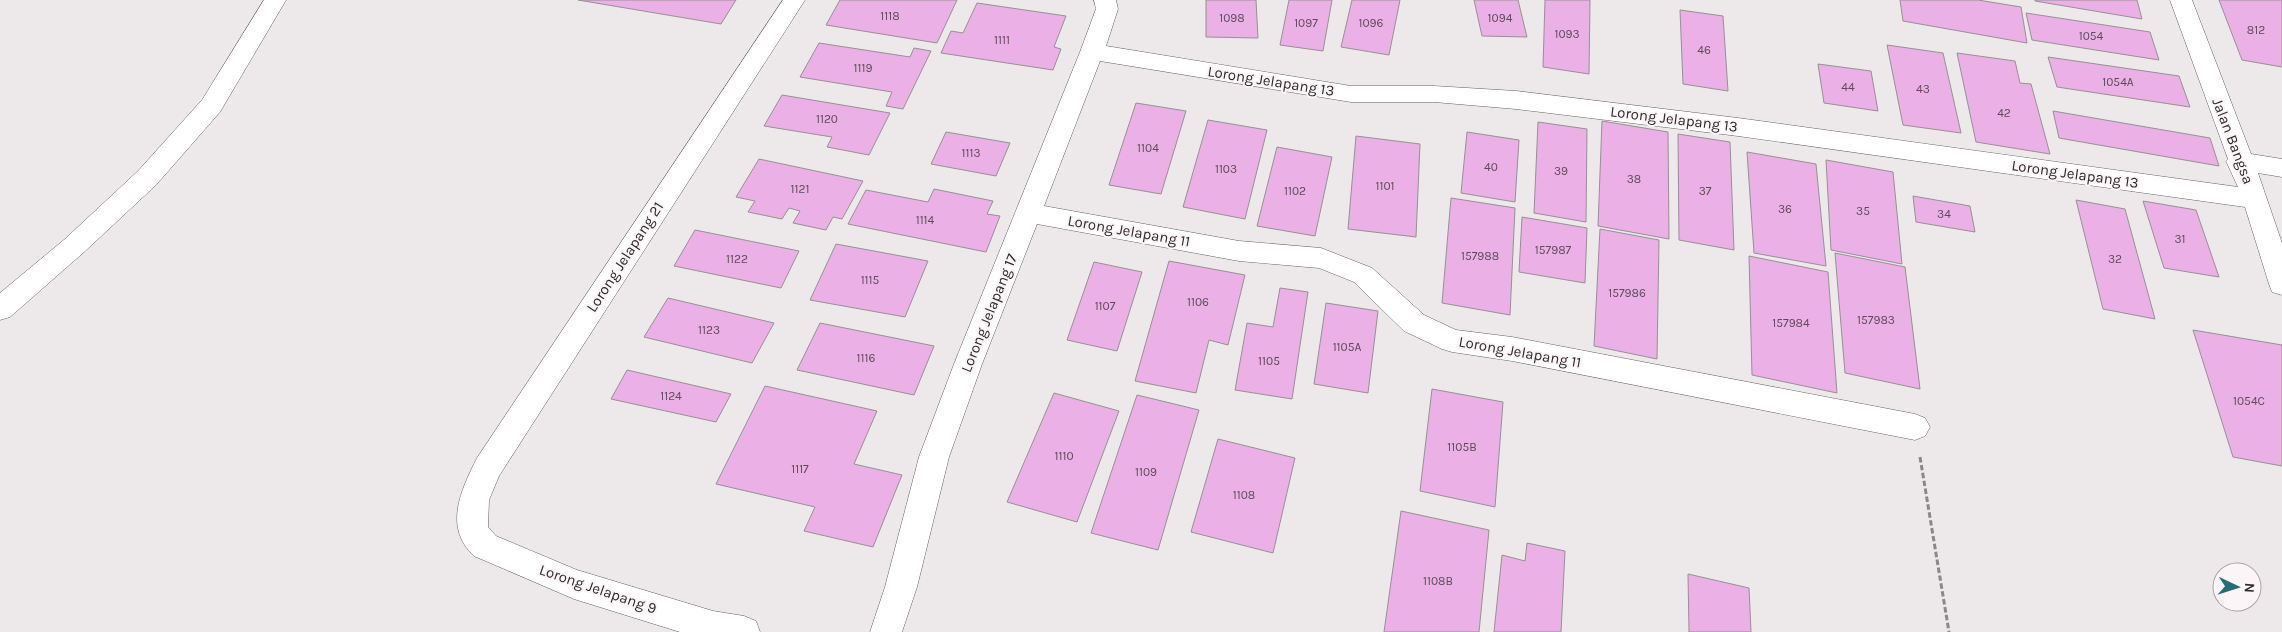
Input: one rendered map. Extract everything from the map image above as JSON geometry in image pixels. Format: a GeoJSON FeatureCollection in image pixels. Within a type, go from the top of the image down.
{"type":"FeatureCollection","features":[{"type":"Feature","properties":{"kind":"street"},"geometry":{"type":"LineString","coordinates":[[0,310],[74,246],[147,178],[211,106],[274,0]]}},
{"type":"Feature","properties":{"kind":"street","name":"Lorong Jelapang 21"},"geometry":{"type":"LineString","coordinates":[[470,520],[481,481],[488,467],[794,0]]}},
{"type":"Feature","properties":{"kind":"street","name":"Lorong Jelapang 17"},"geometry":{"type":"LineString","coordinates":[[886,632],[901,587],[934,457],[968,364],[1092,52],[1107,9],[1105,0]]}},
{"type":"Feature","properties":{"kind":"street","name":"Jalan Bangsa"},"geometry":{"type":"LineString","coordinates":[[2181,0],[2239,161],[2255,199],[2282,284]]}},
{"type":"Feature","properties":{"kind":"street","name":"Lorong Jelapang 13"},"geometry":{"type":"LineString","coordinates":[[1092,52],[1351,94],[1434,94],[1516,100],[1738,127],[2255,199]]}},
{"type":"Feature","properties":{"kind":"street"},"geometry":{"type":"LineString","coordinates":[[2239,161],[2282,168]]}},
{"type":"Feature","properties":{"kind":"street","name":"Lorong Jelapang 11"},"geometry":{"type":"LineString","coordinates":[[1029,213],[1240,251],[1320,258],[1363,275],[1414,323],[1452,341],[1521,350],[1915,427]]}},
{"type":"Feature","properties":{"kind":"street","name":"Lorong Jelapang 9"},"geometry":{"type":"LineString","coordinates":[[470,520],[475,536],[485,546],[574,584],[712,630],[744,632]]}},
{"type":"Feature","properties":{"kind":"path"},"geometry":{"type":"LineString","coordinates":[[1915,427],[1949,632]]}},
{"type":"Feature","properties":{"kind":"building"},"geometry":{"type":"Polygon","coordinates":[[[578,0],[736,0],[721,24],[578,0]]]}},
{"type":"Feature","properties":{"kind":"building"},"geometry":{"type":"Polygon","coordinates":[[[840,0],[957,0],[937,43],[826,25],[840,0]]]}},
{"type":"Feature","properties":{"kind":"building"},"geometry":{"type":"Polygon","coordinates":[[[1206,0],[1256,0],[1258,38],[1206,37],[1206,0]]]}},
{"type":"Feature","properties":{"kind":"building"},"geometry":{"type":"Polygon","coordinates":[[[1289,0],[1332,0],[1323,51],[1280,45],[1289,0]]]}},
{"type":"Feature","properties":{"kind":"building"},"geometry":{"type":"Polygon","coordinates":[[[1352,0],[1400,0],[1389,55],[1341,47],[1352,0]]]}},
{"type":"Feature","properties":{"kind":"building"},"geometry":{"type":"Polygon","coordinates":[[[1474,0],[1518,0],[1527,37],[1482,36],[1474,0]]]}},
{"type":"Feature","properties":{"kind":"building"},"geometry":{"type":"Polygon","coordinates":[[[1545,0],[1590,0],[1589,74],[1543,67],[1545,0]]]}},
{"type":"Feature","properties":{"kind":"building"},"geometry":{"type":"Polygon","coordinates":[[[1900,0],[1978,0],[2021,7],[2027,43],[1903,21],[1900,0]]]}},
{"type":"Feature","properties":{"kind":"building"},"geometry":{"type":"Polygon","coordinates":[[[2137,0],[2142,19],[2035,1],[2137,0]]]}},
{"type":"Feature","properties":{"kind":"building"},"geometry":{"type":"Polygon","coordinates":[[[2219,0],[2282,0],[2282,67],[2242,60],[2219,0]]]}},
{"type":"Feature","properties":{"kind":"building"},"geometry":{"type":"Polygon","coordinates":[[[977,3],[1066,16],[1054,47],[1061,49],[1053,70],[941,53],[951,31],[963,33],[977,3]]]}},
{"type":"Feature","properties":{"kind":"building"},"geometry":{"type":"Polygon","coordinates":[[[1680,10],[1723,16],[1728,91],[1683,84],[1680,10]]]}},
{"type":"Feature","properties":{"kind":"building"},"geometry":{"type":"Polygon","coordinates":[[[2026,13],[2150,32],[2159,60],[2032,40],[2026,13]]]}},
{"type":"Feature","properties":{"kind":"building"},"geometry":{"type":"Polygon","coordinates":[[[819,43],[910,57],[914,48],[931,51],[903,109],[886,106],[892,92],[800,77],[819,43]]]}},
{"type":"Feature","properties":{"kind":"building"},"geometry":{"type":"Polygon","coordinates":[[[1887,45],[1943,53],[1961,133],[1903,125],[1887,45]]]}},
{"type":"Feature","properties":{"kind":"building"},"geometry":{"type":"Polygon","coordinates":[[[1957,53],[2015,61],[2020,83],[2031,84],[2050,154],[1976,142],[1957,53]]]}},
{"type":"Feature","properties":{"kind":"building"},"geometry":{"type":"Polygon","coordinates":[[[2048,57],[2179,76],[2190,107],[2057,87],[2048,57]]]}},
{"type":"Feature","properties":{"kind":"building"},"geometry":{"type":"Polygon","coordinates":[[[1818,64],[1871,71],[1878,111],[1824,103],[1818,64]]]}},
{"type":"Feature","properties":{"kind":"building"},"geometry":{"type":"Polygon","coordinates":[[[782,95],[890,113],[869,155],[827,147],[832,137],[764,126],[782,95]]]}},
{"type":"Feature","properties":{"kind":"building"},"geometry":{"type":"Polygon","coordinates":[[[1136,103],[1186,111],[1161,194],[1109,185],[1136,103]]]}},
{"type":"Feature","properties":{"kind":"building"},"geometry":{"type":"Polygon","coordinates":[[[2053,111],[2210,138],[2219,166],[2059,138],[2053,111]]]}},
{"type":"Feature","properties":{"kind":"building"},"geometry":{"type":"Polygon","coordinates":[[[1208,120],[1267,130],[1245,219],[1183,207],[1208,120]]]}},
{"type":"Feature","properties":{"kind":"building"},"geometry":{"type":"Polygon","coordinates":[[[1602,121],[1668,132],[1669,239],[1598,226],[1602,121]]]}},
{"type":"Feature","properties":{"kind":"building"},"geometry":{"type":"Polygon","coordinates":[[[1538,122],[1587,129],[1586,222],[1534,213],[1538,122]]]}},
{"type":"Feature","properties":{"kind":"building"},"geometry":{"type":"Polygon","coordinates":[[[946,132],[1010,143],[996,176],[931,164],[946,132]]]}},
{"type":"Feature","properties":{"kind":"building"},"geometry":{"type":"Polygon","coordinates":[[[1467,132],[1519,140],[1515,202],[1461,193],[1467,132]]]}},
{"type":"Feature","properties":{"kind":"building"},"geometry":{"type":"Polygon","coordinates":[[[1678,134],[1730,142],[1734,250],[1679,240],[1678,134]]]}},
{"type":"Feature","properties":{"kind":"building"},"geometry":{"type":"Polygon","coordinates":[[[1356,136],[1420,144],[1416,237],[1348,229],[1356,136]]]}},
{"type":"Feature","properties":{"kind":"building"},"geometry":{"type":"Polygon","coordinates":[[[1277,147],[1332,157],[1315,236],[1257,226],[1277,147]]]}},
{"type":"Feature","properties":{"kind":"building"},"geometry":{"type":"Polygon","coordinates":[[[1747,152],[1816,164],[1826,266],[1754,253],[1747,152]]]}},
{"type":"Feature","properties":{"kind":"building"},"geometry":{"type":"Polygon","coordinates":[[[759,159],[863,181],[842,219],[833,217],[826,230],[793,223],[800,211],[789,208],[782,219],[748,212],[755,201],[736,197],[759,159]]]}},
{"type":"Feature","properties":{"kind":"building"},"geometry":{"type":"Polygon","coordinates":[[[1826,160],[1893,172],[1902,264],[1831,250],[1826,160]]]}},
{"type":"Feature","properties":{"kind":"building"},"geometry":{"type":"Polygon","coordinates":[[[934,189],[993,201],[987,214],[1000,216],[986,252],[848,224],[866,190],[928,202],[934,189]]]}},
{"type":"Feature","properties":{"kind":"building"},"geometry":{"type":"Polygon","coordinates":[[[1913,196],[1970,206],[1975,232],[1916,222],[1913,196]]]}},
{"type":"Feature","properties":{"kind":"building"},"geometry":{"type":"Polygon","coordinates":[[[1451,198],[1515,208],[1510,315],[1442,303],[1451,198]]]}},
{"type":"Feature","properties":{"kind":"building"},"geometry":{"type":"Polygon","coordinates":[[[2076,200],[2125,209],[2155,319],[2103,309],[2076,200]]]}},
{"type":"Feature","properties":{"kind":"building"},"geometry":{"type":"Polygon","coordinates":[[[2143,201],[2196,210],[2219,277],[2164,268],[2143,201]]]}},
{"type":"Feature","properties":{"kind":"building"},"geometry":{"type":"Polygon","coordinates":[[[1522,217],[1587,228],[1585,283],[1519,272],[1522,217]]]}},
{"type":"Feature","properties":{"kind":"building"},"geometry":{"type":"Polygon","coordinates":[[[1600,229],[1659,240],[1657,359],[1594,346],[1600,229]]]}},
{"type":"Feature","properties":{"kind":"building"},"geometry":{"type":"Polygon","coordinates":[[[695,230],[799,251],[781,288],[674,266],[695,230]]]}},
{"type":"Feature","properties":{"kind":"building"},"geometry":{"type":"Polygon","coordinates":[[[836,244],[928,261],[905,317],[810,300],[836,244]]]}},
{"type":"Feature","properties":{"kind":"building"},"geometry":{"type":"Polygon","coordinates":[[[1835,253],[1905,267],[1920,389],[1845,373],[1835,253]]]}},
{"type":"Feature","properties":{"kind":"building"},"geometry":{"type":"Polygon","coordinates":[[[1749,256],[1828,272],[1837,393],[1752,375],[1749,256]]]}},
{"type":"Feature","properties":{"kind":"building"},"geometry":{"type":"Polygon","coordinates":[[[1169,261],[1245,275],[1228,345],[1209,340],[1196,393],[1135,381],[1169,261]]]}},
{"type":"Feature","properties":{"kind":"building"},"geometry":{"type":"Polygon","coordinates":[[[1094,262],[1142,272],[1117,351],[1067,340],[1094,262]]]}},
{"type":"Feature","properties":{"kind":"building"},"geometry":{"type":"Polygon","coordinates":[[[1280,288],[1308,292],[1292,399],[1235,390],[1247,323],[1273,327],[1280,288]]]}},
{"type":"Feature","properties":{"kind":"building"},"geometry":{"type":"Polygon","coordinates":[[[668,298],[774,323],[752,363],[644,337],[668,298]]]}},
{"type":"Feature","properties":{"kind":"building"},"geometry":{"type":"Polygon","coordinates":[[[1326,303],[1378,311],[1368,393],[1314,384],[1326,303]]]}},
{"type":"Feature","properties":{"kind":"building"},"geometry":{"type":"Polygon","coordinates":[[[820,323],[934,346],[914,395],[797,370],[820,323]]]}},
{"type":"Feature","properties":{"kind":"building"},"geometry":{"type":"Polygon","coordinates":[[[2193,330],[2282,345],[2282,466],[2233,457],[2193,330]]]}},
{"type":"Feature","properties":{"kind":"building"},"geometry":{"type":"Polygon","coordinates":[[[627,370],[731,394],[716,422],[611,399],[627,370]]]}},
{"type":"Feature","properties":{"kind":"building"},"geometry":{"type":"Polygon","coordinates":[[[765,386],[877,411],[854,464],[902,475],[873,547],[804,531],[815,507],[716,484],[765,386]]]}},
{"type":"Feature","properties":{"kind":"building"},"geometry":{"type":"Polygon","coordinates":[[[1432,389],[1503,402],[1495,507],[1420,491],[1432,389]]]}},
{"type":"Feature","properties":{"kind":"building"},"geometry":{"type":"Polygon","coordinates":[[[1054,393],[1119,411],[1077,522],[1007,502],[1054,393]]]}},
{"type":"Feature","properties":{"kind":"building"},"geometry":{"type":"Polygon","coordinates":[[[1137,395],[1199,410],[1158,550],[1091,533],[1137,395]]]}},
{"type":"Feature","properties":{"kind":"building"},"geometry":{"type":"Polygon","coordinates":[[[1218,439],[1295,458],[1273,553],[1191,532],[1218,439]]]}},
{"type":"Feature","properties":{"kind":"building"},"geometry":{"type":"Polygon","coordinates":[[[1401,511],[1489,530],[1479,632],[1384,632],[1401,511]]]}},
{"type":"Feature","properties":{"kind":"building"},"geometry":{"type":"Polygon","coordinates":[[[1527,543],[1565,551],[1561,632],[1494,632],[1502,555],[1525,561],[1527,543]]]}},
{"type":"Feature","properties":{"kind":"building"},"geometry":{"type":"Polygon","coordinates":[[[1688,574],[1749,588],[1751,632],[1689,632],[1688,574]]]}}]}
